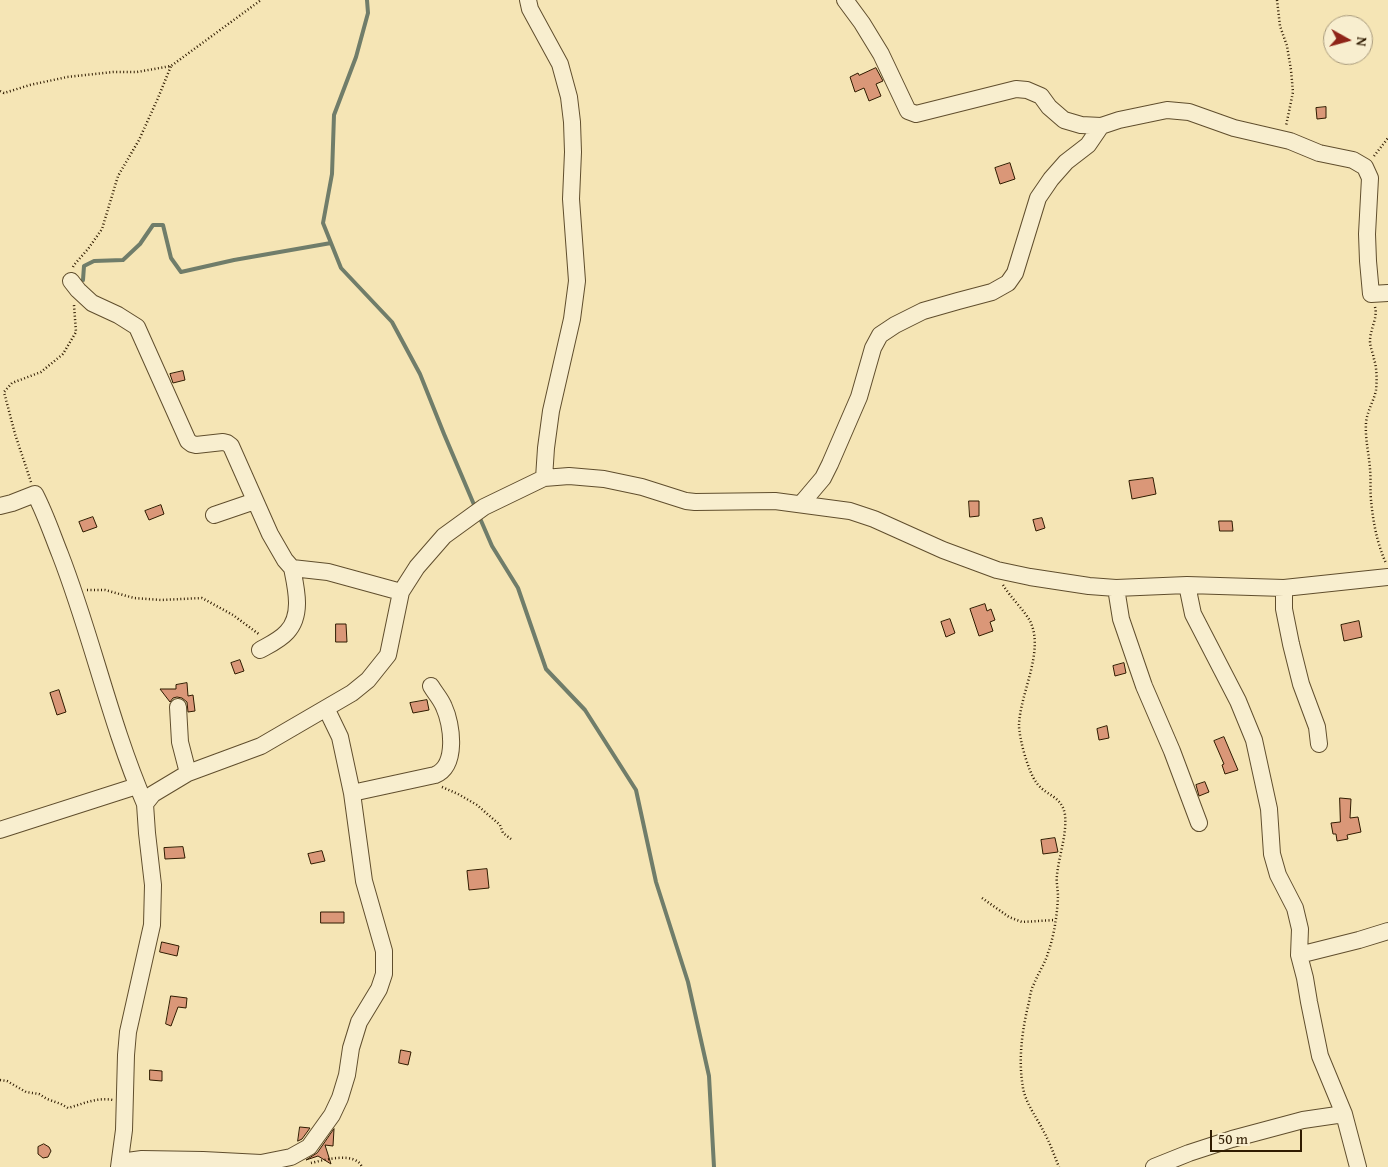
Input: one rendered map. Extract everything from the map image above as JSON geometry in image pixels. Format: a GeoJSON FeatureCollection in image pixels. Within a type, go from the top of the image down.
{"type":"FeatureCollection","features":[{"type":"Feature","properties":{"kind":"street"},"geometry":{"type":"LineString","coordinates":[[528,0],[530,10],[560,64],[569,96],[572,122],[571,199],[577,281],[572,319],[552,411],[546,448],[544,478]]}},
{"type":"Feature","properties":{"kind":"street"},"geometry":{"type":"LineString","coordinates":[[846,0],[881,54],[908,111],[916,114],[1016,89],[1027,90],[1040,96],[1064,120],[1080,125],[1101,126],[1119,120],[1167,110],[1189,112],[1234,128],[1298,143],[1319,153],[1353,160],[1365,167],[1370,178],[1367,234],[1371,294],[1388,293]]}},
{"type":"Feature","properties":{"kind":"street"},"geometry":{"type":"LineString","coordinates":[[801,504],[823,478],[830,464],[859,397],[873,348],[880,336],[895,325],[923,311],[992,292],[1008,283],[1015,273],[1038,198],[1066,162],[1088,145],[1101,126]]}},
{"type":"Feature","properties":{"kind":"street"},"geometry":{"type":"LineString","coordinates":[[72,281],[78,290],[92,303],[118,315],[137,327],[188,441],[196,445],[223,442],[231,446],[270,534],[285,560],[292,568],[297,595],[296,616],[292,626],[285,634],[265,647]]}},
{"type":"Feature","properties":{"kind":"street"},"geometry":{"type":"LineString","coordinates":[[145,804],[153,794],[188,773],[261,746],[352,692],[368,680],[388,655],[401,592],[417,567],[444,536],[484,507],[544,478],[569,476],[604,479],[642,487],[695,502],[775,501],[850,511],[874,519],[943,550],[997,570],[1055,581],[1116,588],[1187,585],[1284,588],[1388,577]]}},
{"type":"Feature","properties":{"kind":"street"},"geometry":{"type":"LineString","coordinates":[[0,506],[35,494],[74,592],[107,700],[145,804],[153,885],[152,925],[128,1032],[120,1165],[142,1160],[203,1160],[261,1163],[291,1157],[309,1146],[332,1115],[340,1098],[359,1022],[379,989],[384,974],[384,951],[364,881],[352,793],[340,737],[326,708]]}},
{"type":"Feature","properties":{"kind":"street"},"geometry":{"type":"LineString","coordinates":[[214,515],[255,501]]}},
{"type":"Feature","properties":{"kind":"street"},"geometry":{"type":"LineString","coordinates":[[292,568],[328,572],[401,592]]}},
{"type":"Feature","properties":{"kind":"street"},"geometry":{"type":"LineString","coordinates":[[1187,585],[1193,614],[1238,701],[1254,740],[1269,809],[1272,854],[1278,876],[1295,908],[1300,929],[1299,955],[1320,1056],[1344,1114],[1358,1167]]}},
{"type":"Feature","properties":{"kind":"street"},"geometry":{"type":"LineString","coordinates":[[1116,588],[1121,619],[1144,686],[1172,751],[1199,823]]}},
{"type":"Feature","properties":{"kind":"street"},"geometry":{"type":"LineString","coordinates":[[1284,588],[1284,609],[1291,644],[1301,684],[1317,726],[1319,744]]}},
{"type":"Feature","properties":{"kind":"street"},"geometry":{"type":"LineString","coordinates":[[352,793],[435,775],[440,773],[447,765],[452,739],[448,718],[444,706],[431,686]]}},
{"type":"Feature","properties":{"kind":"street"},"geometry":{"type":"LineString","coordinates":[[178,707],[180,742],[188,773]]}},
{"type":"Feature","properties":{"kind":"street"},"geometry":{"type":"LineString","coordinates":[[0,830],[137,786]]}},
{"type":"Feature","properties":{"kind":"street"},"geometry":{"type":"LineString","coordinates":[[1299,955],[1388,931]]}},
{"type":"Feature","properties":{"kind":"street"},"geometry":{"type":"LineString","coordinates":[[1154,1167],[1189,1152],[1232,1138],[1304,1120],[1344,1114]]}},
{"type":"Feature","properties":{"kind":"path"},"geometry":{"type":"LineString","coordinates":[[0,91],[4,93],[67,77],[113,72],[137,72],[171,66],[261,0]]}},
{"type":"Feature","properties":{"kind":"path"},"geometry":{"type":"LineString","coordinates":[[1277,0],[1280,26],[1287,46],[1293,92],[1283,140]]}},
{"type":"Feature","properties":{"kind":"path"},"geometry":{"type":"LineString","coordinates":[[1365,167],[1388,138]]}},
{"type":"Feature","properties":{"kind":"path"},"geometry":{"type":"LineString","coordinates":[[1371,294],[1376,310],[1370,340],[1375,366],[1376,389],[1366,422],[1367,455],[1370,467],[1371,500],[1382,554],[1388,568]]}},
{"type":"Feature","properties":{"kind":"path"},"geometry":{"type":"LineString","coordinates":[[997,570],[1009,594],[1030,620],[1034,632],[1034,657],[1019,725],[1020,739],[1030,773],[1037,784],[1062,804],[1065,815],[1057,877],[1058,896],[1053,935],[1048,954],[1033,986],[1026,1012],[1020,1070],[1024,1091],[1032,1112],[1044,1132],[1059,1167]]}},
{"type":"Feature","properties":{"kind":"path"},"geometry":{"type":"LineString","coordinates":[[74,592],[92,589],[105,590],[134,598],[161,600],[202,598],[257,632],[265,647]]}},
{"type":"Feature","properties":{"kind":"path"},"geometry":{"type":"LineString","coordinates":[[435,775],[441,786],[477,805],[500,825],[503,833],[511,839]]}},
{"type":"Feature","properties":{"kind":"path"},"geometry":{"type":"LineString","coordinates":[[982,898],[1009,917],[1022,922],[1055,920]]}},
{"type":"Feature","properties":{"kind":"path"},"geometry":{"type":"LineString","coordinates":[[0,1080],[7,1081],[26,1092],[40,1094],[68,1108],[103,1098],[125,1103]]}},
{"type":"Feature","properties":{"kind":"path"},"geometry":{"type":"LineString","coordinates":[[308,1163],[348,1158],[358,1160],[362,1167]]}},
{"type":"Feature","properties":{"kind":"building"},"geometry":{"type":"Polygon","coordinates":[[[876,68],[883,81],[876,84],[881,96],[869,101],[864,88],[855,92],[850,77],[876,68]]]}},
{"type":"Feature","properties":{"kind":"building"},"geometry":{"type":"Polygon","coordinates":[[[1326,107],[1326,118],[1317,119],[1316,108],[1326,107]]]}},
{"type":"Feature","properties":{"kind":"building"},"geometry":{"type":"Polygon","coordinates":[[[1010,163],[1015,179],[1000,184],[995,168],[1010,163]]]}},
{"type":"Feature","properties":{"kind":"building"},"geometry":{"type":"Polygon","coordinates":[[[183,371],[185,380],[173,383],[170,374],[183,371]]]}},
{"type":"Feature","properties":{"kind":"building"},"geometry":{"type":"Polygon","coordinates":[[[1153,478],[1156,494],[1132,499],[1129,481],[1153,478]]]}},
{"type":"Feature","properties":{"kind":"building"},"geometry":{"type":"Polygon","coordinates":[[[969,501],[979,501],[979,516],[970,517],[969,501]]]}},
{"type":"Feature","properties":{"kind":"building"},"geometry":{"type":"Polygon","coordinates":[[[161,505],[164,514],[149,520],[145,511],[161,505]]]}},
{"type":"Feature","properties":{"kind":"building"},"geometry":{"type":"Polygon","coordinates":[[[93,517],[97,527],[83,532],[79,522],[93,517]]]}},
{"type":"Feature","properties":{"kind":"building"},"geometry":{"type":"Polygon","coordinates":[[[1042,518],[1045,528],[1036,531],[1033,520],[1042,518]]]}},
{"type":"Feature","properties":{"kind":"building"},"geometry":{"type":"Polygon","coordinates":[[[1219,521],[1232,521],[1233,531],[1220,531],[1219,521]]]}},
{"type":"Feature","properties":{"kind":"building"},"geometry":{"type":"Polygon","coordinates":[[[985,604],[987,611],[991,609],[995,620],[990,622],[993,631],[979,636],[970,609],[985,604]]]}},
{"type":"Feature","properties":{"kind":"building"},"geometry":{"type":"Polygon","coordinates":[[[950,619],[955,633],[946,637],[941,622],[950,619]]]}},
{"type":"Feature","properties":{"kind":"building"},"geometry":{"type":"Polygon","coordinates":[[[1359,621],[1362,637],[1344,641],[1341,625],[1359,621]]]}},
{"type":"Feature","properties":{"kind":"building"},"geometry":{"type":"Polygon","coordinates":[[[336,624],[346,624],[347,642],[336,642],[336,624]]]}},
{"type":"Feature","properties":{"kind":"building"},"geometry":{"type":"Polygon","coordinates":[[[240,660],[244,671],[235,674],[231,663],[240,660]]]}},
{"type":"Feature","properties":{"kind":"building"},"geometry":{"type":"Polygon","coordinates":[[[1124,663],[1126,673],[1115,676],[1113,666],[1124,663]]]}},
{"type":"Feature","properties":{"kind":"building"},"geometry":{"type":"Polygon","coordinates":[[[187,683],[188,696],[193,695],[195,711],[188,712],[187,702],[182,698],[173,698],[170,702],[160,689],[176,689],[176,685],[187,683]]]}},
{"type":"Feature","properties":{"kind":"building"},"geometry":{"type":"Polygon","coordinates":[[[59,690],[66,712],[57,715],[50,693],[59,690]]]}},
{"type":"Feature","properties":{"kind":"building"},"geometry":{"type":"Polygon","coordinates":[[[427,700],[429,710],[413,713],[410,703],[427,700]]]}},
{"type":"Feature","properties":{"kind":"building"},"geometry":{"type":"Polygon","coordinates":[[[1107,726],[1109,738],[1099,740],[1097,729],[1107,726]]]}},
{"type":"Feature","properties":{"kind":"building"},"geometry":{"type":"Polygon","coordinates":[[[1224,737],[1238,770],[1225,774],[1222,765],[1224,764],[1214,741],[1224,737]]]}},
{"type":"Feature","properties":{"kind":"building"},"geometry":{"type":"Polygon","coordinates":[[[1205,782],[1209,792],[1199,796],[1196,785],[1205,782]]]}},
{"type":"Feature","properties":{"kind":"building"},"geometry":{"type":"Polygon","coordinates":[[[1340,798],[1351,799],[1350,818],[1358,817],[1361,832],[1347,835],[1348,839],[1337,841],[1336,834],[1333,834],[1331,823],[1340,822],[1340,798]]]}},
{"type":"Feature","properties":{"kind":"building"},"geometry":{"type":"Polygon","coordinates":[[[1055,838],[1058,852],[1043,854],[1041,840],[1055,838]]]}},
{"type":"Feature","properties":{"kind":"building"},"geometry":{"type":"Polygon","coordinates":[[[183,847],[185,858],[165,859],[164,848],[183,847]]]}},
{"type":"Feature","properties":{"kind":"building"},"geometry":{"type":"Polygon","coordinates":[[[322,851],[325,861],[311,864],[308,854],[322,851]]]}},
{"type":"Feature","properties":{"kind":"building"},"geometry":{"type":"Polygon","coordinates":[[[487,869],[489,888],[469,890],[467,871],[487,869]]]}},
{"type":"Feature","properties":{"kind":"building"},"geometry":{"type":"Polygon","coordinates":[[[321,912],[344,912],[344,923],[321,923],[321,912]]]}},
{"type":"Feature","properties":{"kind":"building"},"geometry":{"type":"Polygon","coordinates":[[[162,942],[179,946],[177,956],[160,952],[162,942]]]}},
{"type":"Feature","properties":{"kind":"building"},"geometry":{"type":"Polygon","coordinates":[[[171,996],[187,998],[186,1008],[178,1007],[171,1026],[166,1024],[171,996]]]}},
{"type":"Feature","properties":{"kind":"building"},"geometry":{"type":"Polygon","coordinates":[[[401,1050],[411,1052],[408,1065],[399,1063],[401,1050]]]}},
{"type":"Feature","properties":{"kind":"building"},"geometry":{"type":"Polygon","coordinates":[[[150,1070],[162,1071],[162,1081],[150,1080],[150,1070]]]}},
{"type":"Feature","properties":{"kind":"building"},"geometry":{"type":"Polygon","coordinates":[[[300,1127],[310,1128],[302,1139],[298,1141],[300,1127]]]}},
{"type":"Feature","properties":{"kind":"building"},"geometry":{"type":"Polygon","coordinates":[[[334,1129],[333,1146],[325,1145],[331,1164],[318,1156],[306,1160],[317,1153],[334,1129]]]}},
{"type":"Feature","properties":{"kind":"building"},"geometry":{"type":"Polygon","coordinates":[[[44,1144],[51,1151],[48,1157],[43,1158],[38,1154],[38,1147],[44,1144]]]}},
{"type":"Feature","properties":{"kind":"waterway"},"geometry":{"type":"LineString","coordinates":[[367,0],[368,13],[356,57],[334,115],[332,174],[323,223],[341,268],[392,322],[420,374],[475,507]]}},
{"type":"Feature","properties":{"kind":"waterway"},"geometry":{"type":"LineString","coordinates":[[83,280],[84,266],[94,261],[123,260],[140,244],[153,225],[163,225],[171,258],[181,272],[234,260],[331,243]]}},
{"type":"Feature","properties":{"kind":"waterway"},"geometry":{"type":"LineString","coordinates":[[479,516],[492,546],[518,588],[546,669],[585,710],[636,790],[656,882],[688,982],[709,1076],[714,1167]]}}]}
